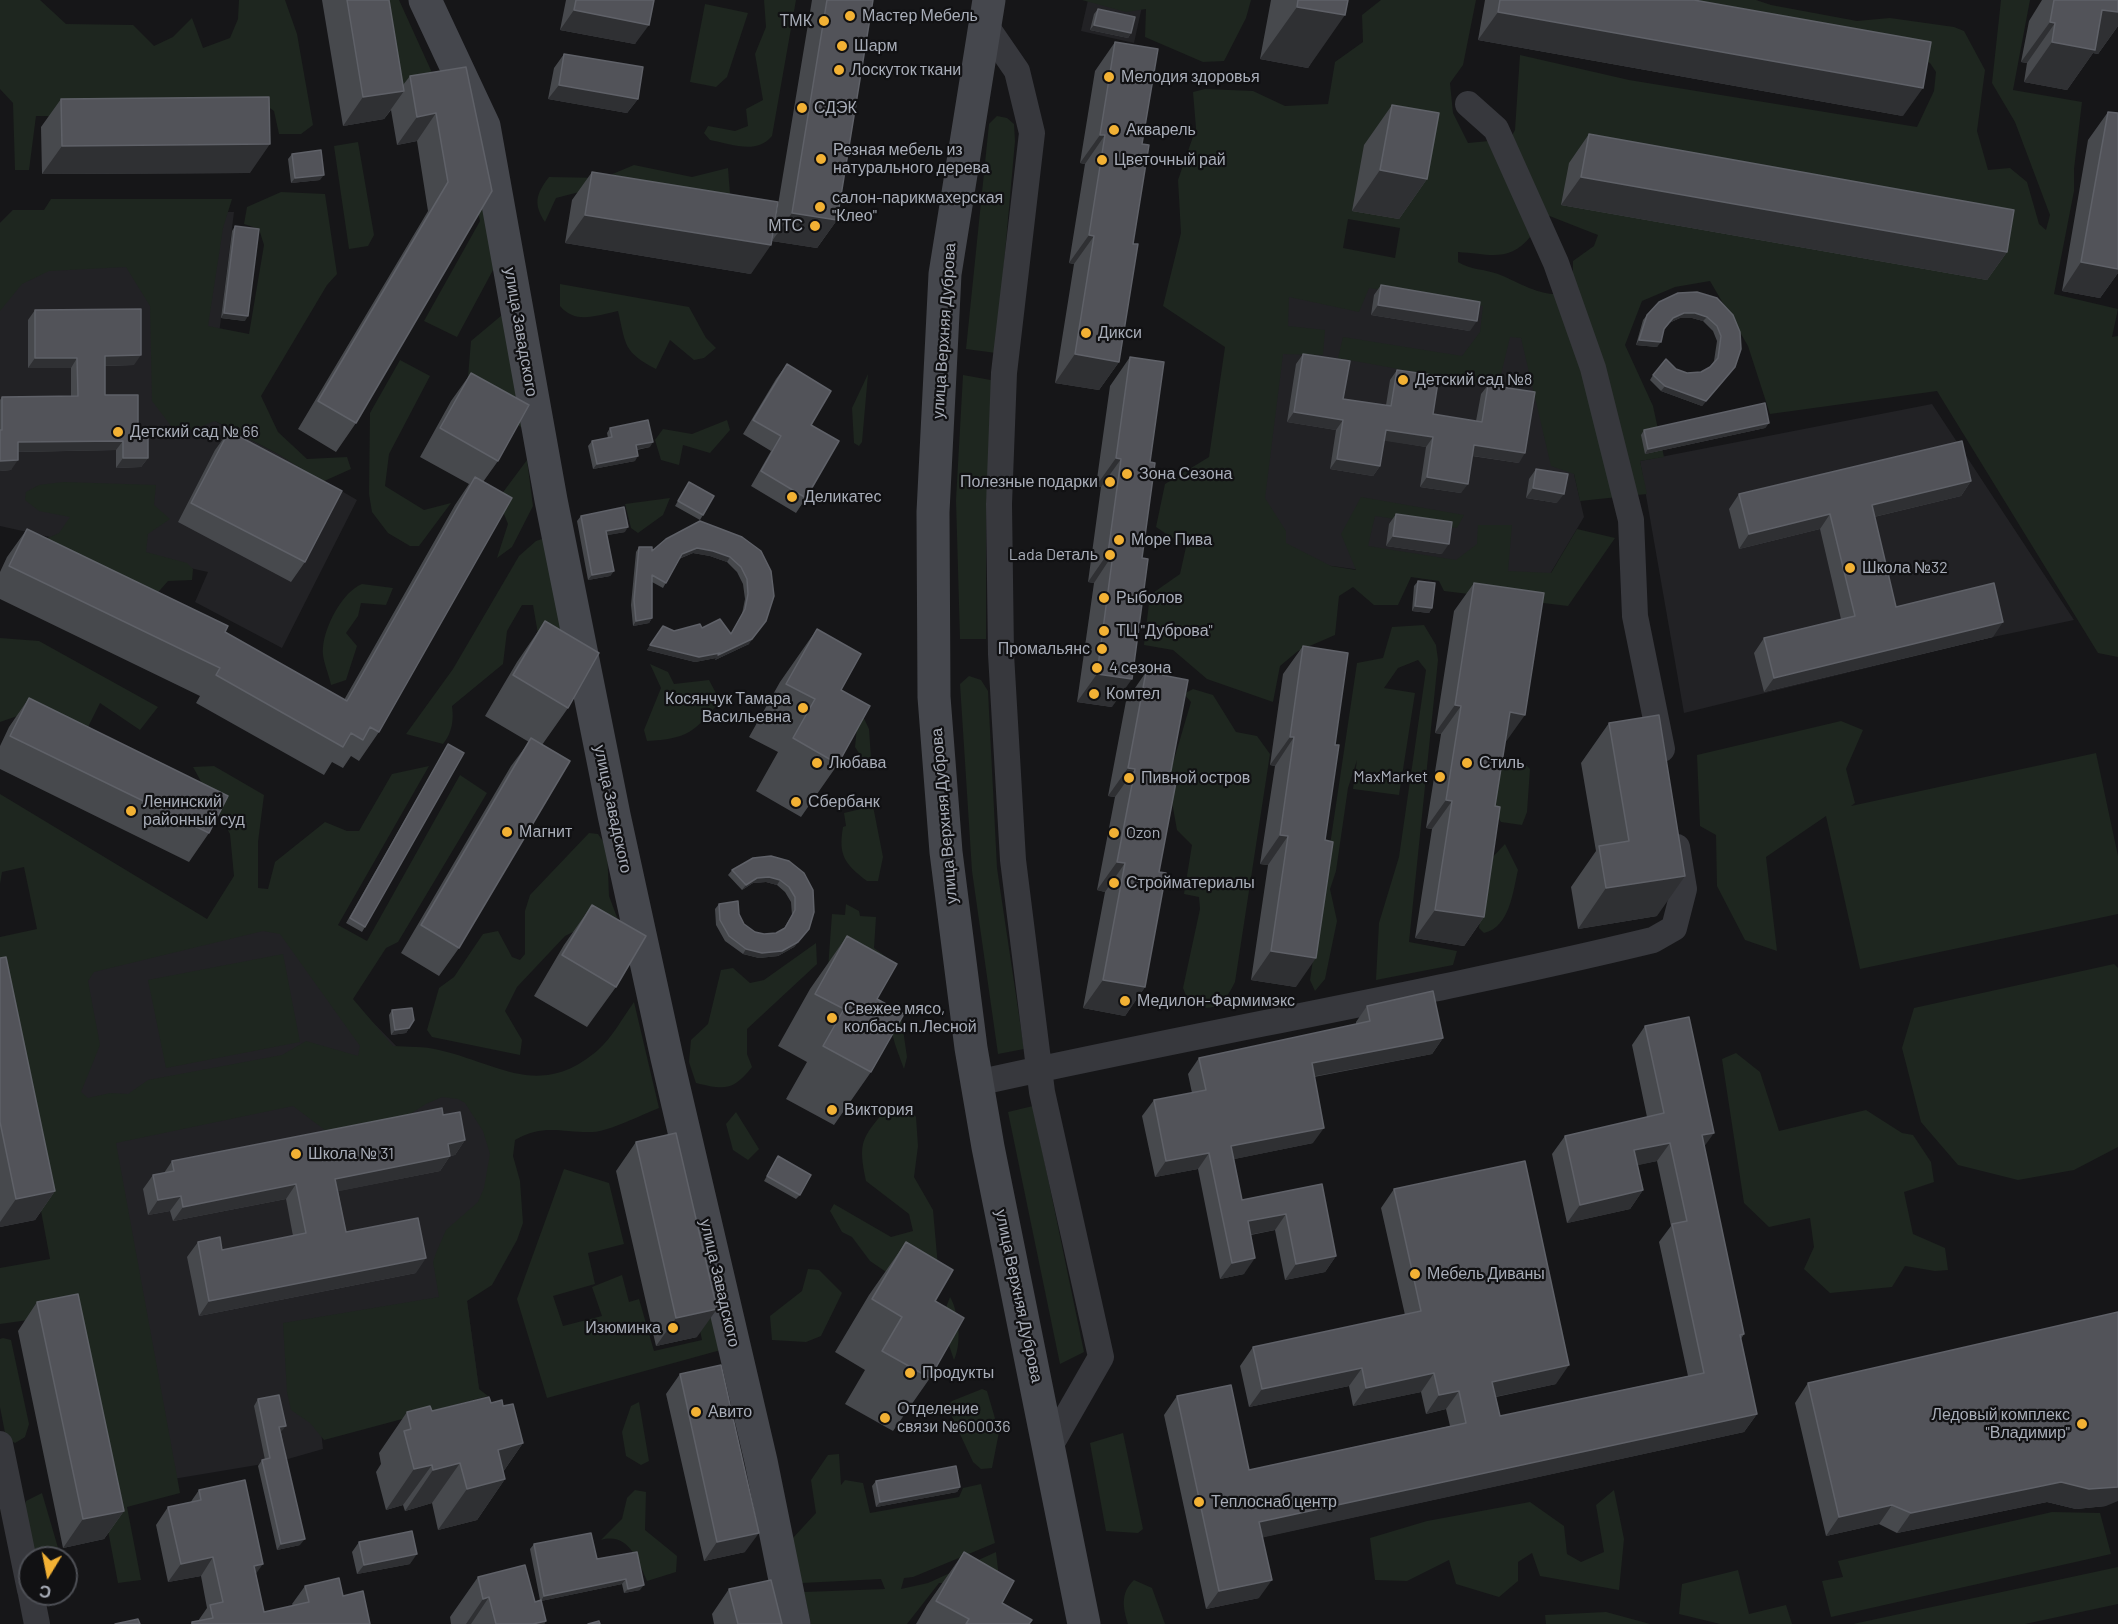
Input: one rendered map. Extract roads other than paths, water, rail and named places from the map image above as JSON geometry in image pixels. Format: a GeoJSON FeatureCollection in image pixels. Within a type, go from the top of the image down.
{"type":"FeatureCollection","features":[{"type":"Feature","properties":{"kind":"street","name":"улица Завадского"},"geometry":{"type":"LineString","coordinates":[[425,0],[484,126],[551,500],[614,815],[667,1058],[760,1461],[794,1624]]}},
{"type":"Feature","properties":{"kind":"street"},"geometry":{"type":"LineString","coordinates":[[986,11],[1017,71],[1032,133],[1004,374],[999,515],[1001,654],[1013,860],[1039,1069],[1101,1357],[1050,1446]]}},
{"type":"Feature","properties":{"kind":"street","name":"улица Верхняя Дуброва"},"geometry":{"type":"LineString","coordinates":[[986,11],[945,274],[933,512],[934,697],[946,852],[977,1083],[1084,1624]]}},
{"type":"Feature","properties":{"kind":"street"},"geometry":{"type":"LineString","coordinates":[[1468,104],[1496,129],[1556,263],[1593,368],[1631,520],[1635,616],[1665,768]]}},
{"type":"Feature","properties":{"kind":"street"},"geometry":{"type":"LineString","coordinates":[[977,1083],[1429,991],[1653,940],[1674,928],[1684,889],[1673,823]]}},
{"type":"Feature","properties":{"kind":"street"},"geometry":{"type":"LineString","coordinates":[[0,1444],[21,1546]]}},
{"type":"Feature","properties":{"kind":"street"},"geometry":{"type":"LineString","coordinates":[[33,1606],[37,1624]]}},
{"type":"Feature","properties":{"kind":"place","name":"Мастер Мебель"},"geometry":{"type":"Point","coordinates":[850,16]}},
{"type":"Feature","properties":{"kind":"place","name":"ТМК"},"geometry":{"type":"Point","coordinates":[824,21]}},
{"type":"Feature","properties":{"kind":"place","name":"Шарм"},"geometry":{"type":"Point","coordinates":[842,46]}},
{"type":"Feature","properties":{"kind":"place","name":"Лоскуток ткани"},"geometry":{"type":"Point","coordinates":[839,70]}},
{"type":"Feature","properties":{"kind":"place","name":"Мелодия здоровья"},"geometry":{"type":"Point","coordinates":[1109,77]}},
{"type":"Feature","properties":{"kind":"place","name":"СДЭК"},"geometry":{"type":"Point","coordinates":[802,108]}},
{"type":"Feature","properties":{"kind":"place","name":"Акварель"},"geometry":{"type":"Point","coordinates":[1114,130]}},
{"type":"Feature","properties":{"kind":"place","name":"Резная мебель из натурального дерева"},"geometry":{"type":"Point","coordinates":[821,159]}},
{"type":"Feature","properties":{"kind":"place","name":"Цветочный рай"},"geometry":{"type":"Point","coordinates":[1102,160]}},
{"type":"Feature","properties":{"kind":"place","name":"салон-парикмахерская \"Клео\""},"geometry":{"type":"Point","coordinates":[820,207]}},
{"type":"Feature","properties":{"kind":"place","name":"МТС"},"geometry":{"type":"Point","coordinates":[815,226]}},
{"type":"Feature","properties":{"kind":"place","name":"Дикси"},"geometry":{"type":"Point","coordinates":[1086,333]}},
{"type":"Feature","properties":{"kind":"place","name":"Детский сад №8"},"geometry":{"type":"Point","coordinates":[1403,380]}},
{"type":"Feature","properties":{"kind":"place","name":"Детский сад № 66"},"geometry":{"type":"Point","coordinates":[118,432]}},
{"type":"Feature","properties":{"kind":"place","name":"Зона Сезона"},"geometry":{"type":"Point","coordinates":[1127,474]}},
{"type":"Feature","properties":{"kind":"place","name":"Полезные подарки"},"geometry":{"type":"Point","coordinates":[1110,482]}},
{"type":"Feature","properties":{"kind":"place","name":"Деликатес"},"geometry":{"type":"Point","coordinates":[792,497]}},
{"type":"Feature","properties":{"kind":"place","name":"Море Пива"},"geometry":{"type":"Point","coordinates":[1119,540]}},
{"type":"Feature","properties":{"kind":"place","name":"Lada Dеталь"},"geometry":{"type":"Point","coordinates":[1110,555]}},
{"type":"Feature","properties":{"kind":"place","name":"Школа №32"},"geometry":{"type":"Point","coordinates":[1850,568]}},
{"type":"Feature","properties":{"kind":"place","name":"Рыболов"},"geometry":{"type":"Point","coordinates":[1104,598]}},
{"type":"Feature","properties":{"kind":"place","name":"ТЦ \"Дуброва\""},"geometry":{"type":"Point","coordinates":[1104,631]}},
{"type":"Feature","properties":{"kind":"place","name":"Промальянс"},"geometry":{"type":"Point","coordinates":[1102,649]}},
{"type":"Feature","properties":{"kind":"place","name":"4 сезона"},"geometry":{"type":"Point","coordinates":[1097,668]}},
{"type":"Feature","properties":{"kind":"place","name":"Комтел"},"geometry":{"type":"Point","coordinates":[1094,694]}},
{"type":"Feature","properties":{"kind":"place","name":"Косянчук Тамара Васильевна"},"geometry":{"type":"Point","coordinates":[803,708]}},
{"type":"Feature","properties":{"kind":"place","name":"Любава"},"geometry":{"type":"Point","coordinates":[817,763]}},
{"type":"Feature","properties":{"kind":"place","name":"Стиль"},"geometry":{"type":"Point","coordinates":[1467,763]}},
{"type":"Feature","properties":{"kind":"place","name":"MaxMarket"},"geometry":{"type":"Point","coordinates":[1440,777]}},
{"type":"Feature","properties":{"kind":"place","name":"Пивной остров"},"geometry":{"type":"Point","coordinates":[1129,778]}},
{"type":"Feature","properties":{"kind":"place","name":"Сбербанк"},"geometry":{"type":"Point","coordinates":[796,802]}},
{"type":"Feature","properties":{"kind":"place","name":"Ленинский районный суд"},"geometry":{"type":"Point","coordinates":[131,811]}},
{"type":"Feature","properties":{"kind":"place","name":"Магнит"},"geometry":{"type":"Point","coordinates":[507,832]}},
{"type":"Feature","properties":{"kind":"place","name":"Ozon"},"geometry":{"type":"Point","coordinates":[1114,833]}},
{"type":"Feature","properties":{"kind":"place","name":"Стройматериалы"},"geometry":{"type":"Point","coordinates":[1114,883]}},
{"type":"Feature","properties":{"kind":"place","name":"Медилон-Фармимэкс"},"geometry":{"type":"Point","coordinates":[1125,1001]}},
{"type":"Feature","properties":{"kind":"place","name":"Свежее мясо, колбасы п.Лесной"},"geometry":{"type":"Point","coordinates":[832,1018]}},
{"type":"Feature","properties":{"kind":"place","name":"Виктория"},"geometry":{"type":"Point","coordinates":[832,1110]}},
{"type":"Feature","properties":{"kind":"place","name":"Школа № 31"},"geometry":{"type":"Point","coordinates":[296,1154]}},
{"type":"Feature","properties":{"kind":"place","name":"Мебель Диваны"},"geometry":{"type":"Point","coordinates":[1415,1274]}},
{"type":"Feature","properties":{"kind":"place","name":"Изюминка"},"geometry":{"type":"Point","coordinates":[673,1328]}},
{"type":"Feature","properties":{"kind":"place","name":"Продукты"},"geometry":{"type":"Point","coordinates":[910,1373]}},
{"type":"Feature","properties":{"kind":"place","name":"Авито"},"geometry":{"type":"Point","coordinates":[696,1412]}},
{"type":"Feature","properties":{"kind":"place","name":"Отделение связи №600036"},"geometry":{"type":"Point","coordinates":[885,1418]}},
{"type":"Feature","properties":{"kind":"place","name":"Ледовый комплекс \"Владимир\""},"geometry":{"type":"Point","coordinates":[2082,1424]}},
{"type":"Feature","properties":{"kind":"place","name":"Теплоснаб центр"},"geometry":{"type":"Point","coordinates":[1199,1502]}}]}
